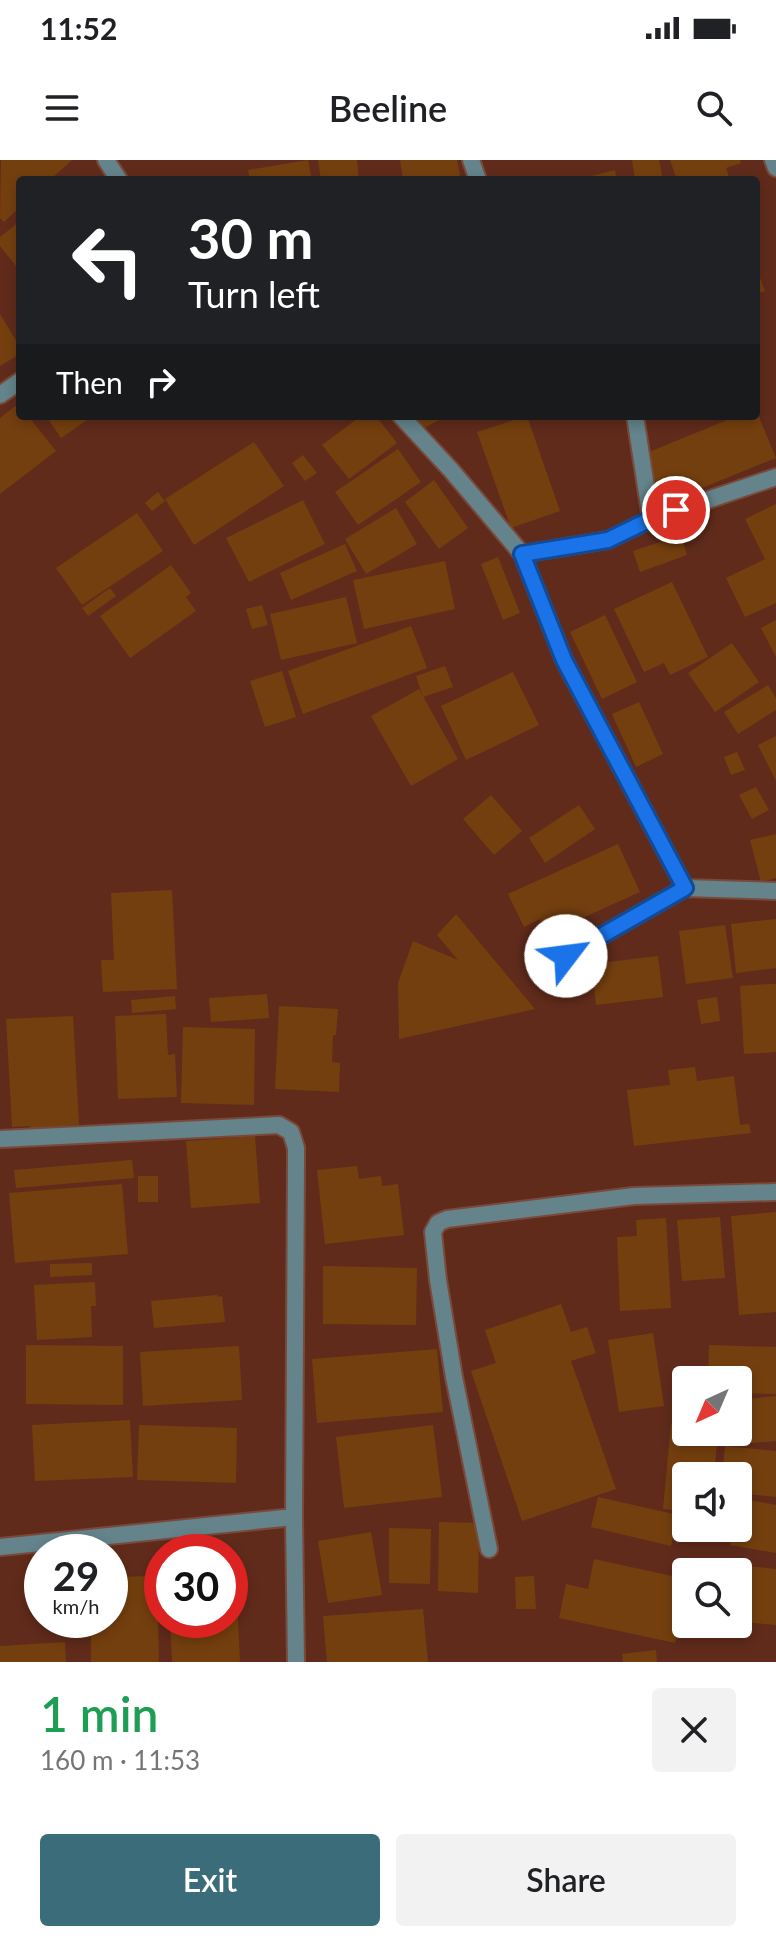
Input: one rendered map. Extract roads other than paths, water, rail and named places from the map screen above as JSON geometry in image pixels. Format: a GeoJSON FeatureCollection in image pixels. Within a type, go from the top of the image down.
{"type":"FeatureCollection","features":[{"type":"Feature","properties":{"kind":"street"},"geometry":{"type":"LineString","coordinates":[[773,160],[776,168]]}},
{"type":"Feature","properties":{"kind":"street"},"geometry":{"type":"LineString","coordinates":[[405,420],[522,554],[564,660],[685,888]]}},
{"type":"Feature","properties":{"kind":"street"},"geometry":{"type":"LineString","coordinates":[[636,420],[651,519]]}},
{"type":"Feature","properties":{"kind":"street"},"geometry":{"type":"LineString","coordinates":[[522,554],[608,540],[651,519],[776,477]]}},
{"type":"Feature","properties":{"kind":"street"},"geometry":{"type":"LineString","coordinates":[[566,956],[685,888],[776,891]]}},
{"type":"Feature","properties":{"kind":"street"},"geometry":{"type":"LineString","coordinates":[[0,1139],[279,1125],[291,1132],[296,1148],[296,1662]]}},
{"type":"Feature","properties":{"kind":"street"},"geometry":{"type":"LineString","coordinates":[[489,1549],[438,1280],[433,1232],[438,1223],[447,1219],[634,1196],[776,1192]]}},
{"type":"Feature","properties":{"kind":"street"},"geometry":{"type":"LineString","coordinates":[[0,1547],[294,1517]]}}]}
